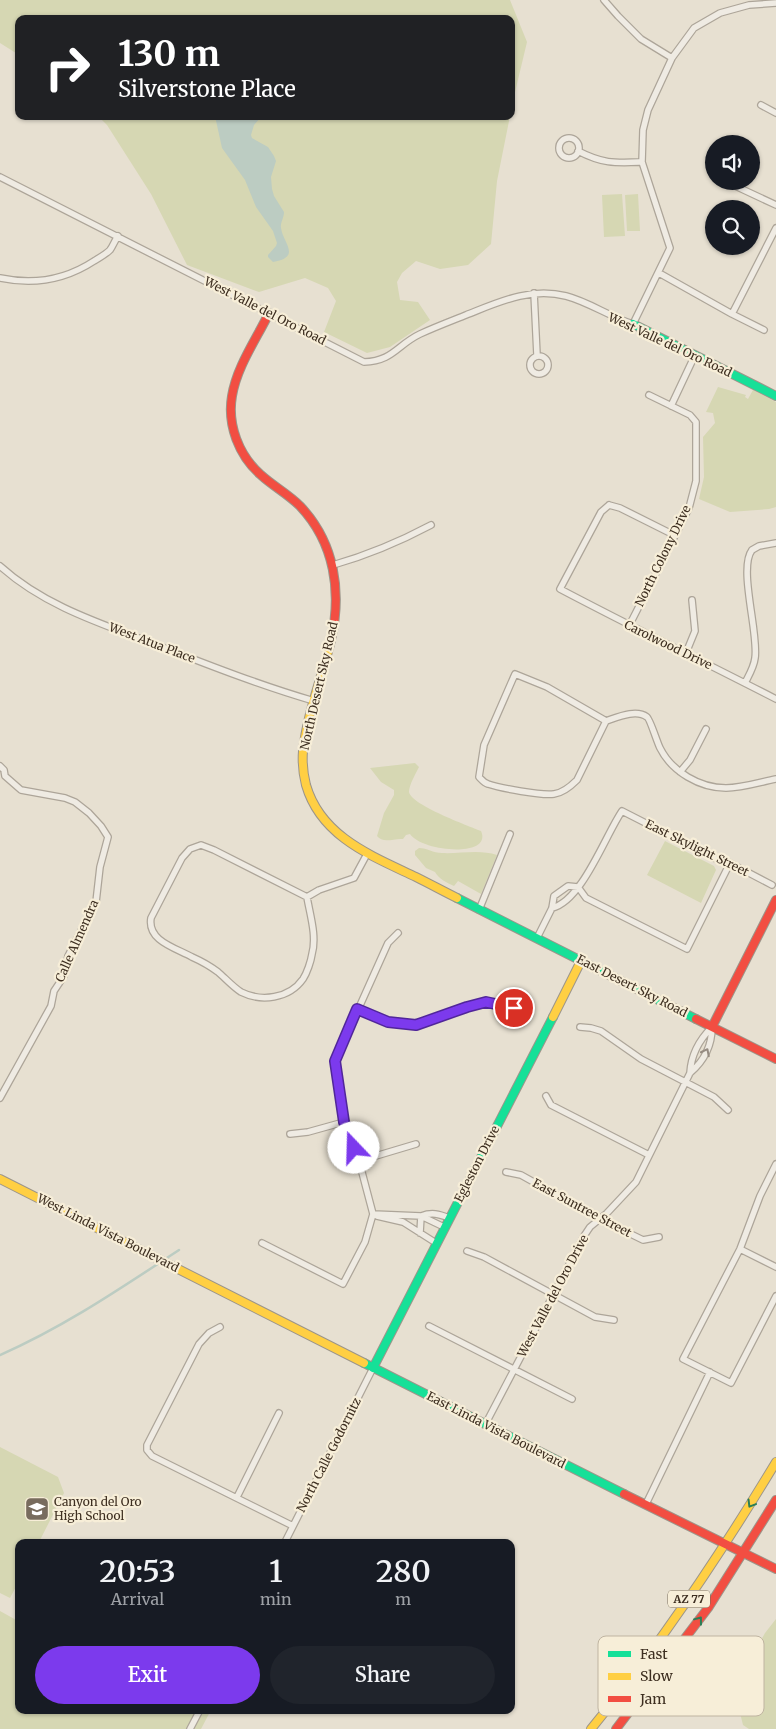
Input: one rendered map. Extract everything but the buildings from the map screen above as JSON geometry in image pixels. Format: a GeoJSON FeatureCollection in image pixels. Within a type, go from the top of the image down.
{"type":"FeatureCollection","features":[{"type":"Feature","properties":{"kind":"main road","name":"North Desert Sky Road"},"geometry":{"type":"LineString","coordinates":[[270,313],[234,385],[231,403],[232,425],[242,452],[254,469],[289,496],[315,524],[325,542],[333,565],[336,582],[336,614],[303,750],[302,771],[308,788],[316,808],[327,825],[343,839],[367,854],[487,914]]}},
{"type":"Feature","properties":{"kind":"main road","name":"West Valle del Oro Road"},"geometry":{"type":"LineString","coordinates":[[633,324],[776,396]]}},
{"type":"Feature","properties":{"kind":"main road"},"geometry":{"type":"LineString","coordinates":[[712,1027],[776,900]]}},
{"type":"Feature","properties":{"kind":"main road","name":"East Desert Sky Road"},"geometry":{"type":"LineString","coordinates":[[487,914],[776,1059]]}},
{"type":"Feature","properties":{"kind":"main road","name":"Egleston Drive"},"geometry":{"type":"LineString","coordinates":[[373,1368],[581,961]]}},
{"type":"Feature","properties":{"kind":"main road","name":"West Linda Vista Boulevard"},"geometry":{"type":"LineString","coordinates":[[0,1178],[216,1288]]}},
{"type":"Feature","properties":{"kind":"main road","name":"East Linda Vista Boulevard"},"geometry":{"type":"LineString","coordinates":[[216,1288],[776,1570]]}},
{"type":"Feature","properties":{"kind":"main road","name":"AZ 77"},"geometry":{"type":"LineString","coordinates":[[663,1636],[726,1545],[776,1462]]}},
{"type":"Feature","properties":{"kind":"main road","name":"AZ 77"},"geometry":{"type":"LineString","coordinates":[[687,1636],[708,1608],[776,1500]]}},
{"type":"Feature","properties":{"kind":"main road","name":"AZ 77"},"geometry":{"type":"LineString","coordinates":[[591,1729],[602,1716]]}},
{"type":"Feature","properties":{"kind":"main road","name":"AZ 77"},"geometry":{"type":"LineString","coordinates":[[616,1729],[626,1716]]}},
{"type":"Feature","properties":{"kind":"street"},"geometry":{"type":"LineString","coordinates":[[604,0],[641,39],[672,58]]}},
{"type":"Feature","properties":{"kind":"street"},"geometry":{"type":"LineString","coordinates":[[633,324],[670,248],[642,162],[642,130],[648,110],[672,58],[694,28],[720,13],[749,5],[776,3]]}},
{"type":"Feature","properties":{"kind":"street"},"geometry":{"type":"LineString","coordinates":[[761,105],[776,113]]}},
{"type":"Feature","properties":{"kind":"street"},"geometry":{"type":"LineString","coordinates":[[578,152],[612,164],[642,162]]}},
{"type":"Feature","properties":{"kind":"street","name":"West Valle del Oro Road"},"geometry":{"type":"LineString","coordinates":[[0,177],[364,362],[378,362],[392,355],[409,340],[427,331],[513,296],[534,293],[565,296],[614,318],[633,324]]}},
{"type":"Feature","properties":{"kind":"street"},"geometry":{"type":"LineString","coordinates":[[744,190],[776,205]]}},
{"type":"Feature","properties":{"kind":"street"},"geometry":{"type":"LineString","coordinates":[[732,314],[776,228]]}},
{"type":"Feature","properties":{"kind":"street"},"geometry":{"type":"LineString","coordinates":[[0,278],[15,281],[38,281],[61,277],[83,268],[110,250],[118,236]]}},
{"type":"Feature","properties":{"kind":"street"},"geometry":{"type":"LineString","coordinates":[[659,273],[764,330]]}},
{"type":"Feature","properties":{"kind":"street"},"geometry":{"type":"LineString","coordinates":[[534,293],[538,355]]}},
{"type":"Feature","properties":{"kind":"street"},"geometry":{"type":"LineString","coordinates":[[671,406],[695,355]]}},
{"type":"Feature","properties":{"kind":"street","name":"North Colony Drive"},"geometry":{"type":"LineString","coordinates":[[629,626],[689,508],[696,481],[697,420],[649,394]]}},
{"type":"Feature","properties":{"kind":"street","name":"Carolwood Drive"},"geometry":{"type":"LineString","coordinates":[[674,535],[608,504],[603,508],[560,590],[776,699]]}},
{"type":"Feature","properties":{"kind":"street"},"geometry":{"type":"LineString","coordinates":[[333,565],[383,549],[431,525]]}},
{"type":"Feature","properties":{"kind":"street"},"geometry":{"type":"LineString","coordinates":[[745,683],[755,658],[755,641],[750,614],[748,563],[750,549],[776,543]]}},
{"type":"Feature","properties":{"kind":"street","name":"West Atua Place"},"geometry":{"type":"LineString","coordinates":[[0,566],[15,579],[67,610],[272,689],[314,701]]}},
{"type":"Feature","properties":{"kind":"street"},"geometry":{"type":"LineString","coordinates":[[686,653],[695,631],[692,600]]}},
{"type":"Feature","properties":{"kind":"street"},"geometry":{"type":"LineString","coordinates":[[606,721],[576,780],[570,788],[562,792],[546,795],[507,788],[488,784],[479,777],[484,745],[515,674],[547,687],[606,721],[630,714],[645,715],[650,720],[654,735],[667,760],[680,772],[703,785],[728,788],[776,780]]}},
{"type":"Feature","properties":{"kind":"street"},"geometry":{"type":"LineString","coordinates":[[680,772],[690,760],[706,729]]}},
{"type":"Feature","properties":{"kind":"street","name":"Calle Almendra"},"geometry":{"type":"LineString","coordinates":[[0,766],[4,770],[3,777],[21,790],[65,798],[75,802],[89,813],[108,837],[100,867],[96,902],[68,956],[64,976],[54,991],[51,1006],[0,1098]]}},
{"type":"Feature","properties":{"kind":"street","name":"East Skylight Street"},"geometry":{"type":"LineString","coordinates":[[578,887],[591,868],[622,811],[772,885]]}},
{"type":"Feature","properties":{"kind":"street"},"geometry":{"type":"LineString","coordinates":[[479,910],[510,834]]}},
{"type":"Feature","properties":{"kind":"street"},"geometry":{"type":"LineString","coordinates":[[201,845],[307,897],[312,925],[313,953],[304,979],[290,992],[272,998],[257,998],[240,991],[207,964],[160,940],[153,933],[150,926],[151,918],[182,858],[190,849],[201,845]]}},
{"type":"Feature","properties":{"kind":"street"},"geometry":{"type":"LineString","coordinates":[[307,897],[319,890],[354,878],[367,854]]}},
{"type":"Feature","properties":{"kind":"street"},"geometry":{"type":"LineString","coordinates":[[537,938],[552,908],[554,896],[568,886],[578,887],[586,898],[687,949],[730,863]]}},
{"type":"Feature","properties":{"kind":"street"},"geometry":{"type":"LineString","coordinates":[[552,908],[558,906],[574,894],[578,887]]}},
{"type":"Feature","properties":{"kind":"street"},"geometry":{"type":"LineString","coordinates":[[262,1244],[342,1284],[365,1242],[373,1214],[359,1161],[344,1122],[335,1061],[388,943],[398,933]]}},
{"type":"Feature","properties":{"kind":"street"},"geometry":{"type":"LineString","coordinates":[[357,1009],[388,1022],[416,1025],[486,1002],[514,1008]]}},
{"type":"Feature","properties":{"kind":"street"},"geometry":{"type":"LineString","coordinates":[[580,1026],[601,1032],[641,1059],[714,1097],[728,1110]]}},
{"type":"Feature","properties":{"kind":"street","name":"West Valle del Oro Drive"},"geometry":{"type":"LineString","coordinates":[[690,1073],[699,1065],[712,1040],[712,1027]]}},
{"type":"Feature","properties":{"kind":"street","name":"West Valle del Oro Drive"},"geometry":{"type":"LineString","coordinates":[[485,1425],[584,1236],[590,1227],[633,1187],[686,1082],[690,1073],[690,1062],[703,1036],[712,1027]]}},
{"type":"Feature","properties":{"kind":"street"},"geometry":{"type":"LineString","coordinates":[[546,1096],[551,1105],[649,1155]]}},
{"type":"Feature","properties":{"kind":"street"},"geometry":{"type":"LineString","coordinates":[[290,1134],[308,1132],[344,1122]]}},
{"type":"Feature","properties":{"kind":"street"},"geometry":{"type":"LineString","coordinates":[[359,1161],[416,1144]]}},
{"type":"Feature","properties":{"kind":"street"},"geometry":{"type":"LineString","coordinates":[[776,1164],[760,1196],[740,1249],[683,1359],[731,1383],[776,1296]]}},
{"type":"Feature","properties":{"kind":"street","name":"East Suntree Street"},"geometry":{"type":"LineString","coordinates":[[506,1172],[521,1175],[600,1219],[643,1240],[659,1237]]}},
{"type":"Feature","properties":{"kind":"street"},"geometry":{"type":"LineString","coordinates":[[373,1214],[421,1216],[438,1213],[449,1218]]}},
{"type":"Feature","properties":{"kind":"street"},"geometry":{"type":"LineString","coordinates":[[373,1214],[387,1220],[403,1222],[436,1243]]}},
{"type":"Feature","properties":{"kind":"street"},"geometry":{"type":"LineString","coordinates":[[421,1216],[444,1227]]}},
{"type":"Feature","properties":{"kind":"street"},"geometry":{"type":"LineString","coordinates":[[420,1233],[421,1216]]}},
{"type":"Feature","properties":{"kind":"street"},"geometry":{"type":"LineString","coordinates":[[740,1249],[776,1268]]}},
{"type":"Feature","properties":{"kind":"street"},"geometry":{"type":"LineString","coordinates":[[467,1251],[484,1257],[595,1317],[614,1320]]}},
{"type":"Feature","properties":{"kind":"street"},"geometry":{"type":"LineString","coordinates":[[429,1326],[572,1399]]}},
{"type":"Feature","properties":{"kind":"street"},"geometry":{"type":"LineString","coordinates":[[220,1327],[209,1333],[200,1344],[147,1445],[147,1450],[152,1456],[293,1526]]}},
{"type":"Feature","properties":{"kind":"street","name":"North Calle Godornitz"},"geometry":{"type":"LineString","coordinates":[[286,1539],[373,1368]]}},
{"type":"Feature","properties":{"kind":"street"},"geometry":{"type":"LineString","coordinates":[[646,1504],[710,1372]]}},
{"type":"Feature","properties":{"kind":"street"},"geometry":{"type":"LineString","coordinates":[[237,1497],[279,1413]]}},
{"type":"Feature","properties":{"kind":"street"},"geometry":{"type":"LineString","coordinates":[[190,1729],[198,1714]]}},
{"type":"Feature","properties":{"kind":"green space"},"geometry":{"type":"Polygon","coordinates":[[[0,0],[510,0],[527,42],[515,92],[515,15],[15,15],[15,52],[0,43],[0,0]]]}},
{"type":"Feature","properties":{"kind":"green space"},"geometry":{"type":"Polygon","coordinates":[[[102,120],[509,120],[497,181],[491,244],[468,265],[440,269],[416,261],[402,273],[397,282],[400,300],[418,302],[430,320],[390,347],[367,353],[324,332],[336,301],[328,288],[305,278],[259,292],[187,265],[151,194],[102,120]]]}},
{"type":"Feature","properties":{"kind":"green space"},"geometry":{"type":"Polygon","coordinates":[[[622,194],[625,236],[604,237],[602,195],[622,194]]]}},
{"type":"Feature","properties":{"kind":"green space"},"geometry":{"type":"Polygon","coordinates":[[[638,194],[640,231],[627,231],[625,195],[638,194]]]}},
{"type":"Feature","properties":{"kind":"green space"},"geometry":{"type":"Polygon","coordinates":[[[718,387],[746,395],[745,397],[748,399],[753,390],[776,402],[776,507],[730,512],[699,499],[704,477],[703,437],[715,423],[713,413],[706,412],[718,387]]]}},
{"type":"Feature","properties":{"kind":"green space"},"geometry":{"type":"Polygon","coordinates":[[[415,763],[419,767],[409,789],[412,797],[429,809],[481,831],[482,840],[477,845],[467,849],[441,848],[428,845],[410,834],[406,835],[403,839],[389,840],[382,840],[377,836],[384,813],[394,795],[394,790],[381,782],[370,768],[415,763]]]}},
{"type":"Feature","properties":{"kind":"green space"},"geometry":{"type":"Polygon","coordinates":[[[665,841],[714,866],[716,870],[701,903],[647,875],[665,841]]]}},
{"type":"Feature","properties":{"kind":"green space"},"geometry":{"type":"Polygon","coordinates":[[[419,848],[439,853],[477,852],[497,855],[481,894],[458,881],[454,886],[451,885],[441,879],[435,872],[426,868],[415,855],[415,851],[419,848]]]}},
{"type":"Feature","properties":{"kind":"green space","name":"Canyon del Oro High School"},"geometry":{"type":"Polygon","coordinates":[[[0,1447],[58,1477],[64,1493],[41,1539],[15,1539],[15,1589],[10,1598],[0,1593],[0,1447]]]}},
{"type":"Feature","properties":{"kind":"green space"},"geometry":{"type":"Polygon","coordinates":[[[0,1611],[15,1619],[15,1714],[209,1714],[201,1729],[0,1729],[0,1611]]]}},
{"type":"Feature","properties":{"kind":"green space"},"geometry":{"type":"Polygon","coordinates":[[[776,1619],[776,1729],[749,1729],[743,1725],[741,1716],[764,1716],[763,1636],[776,1619]]]}},
{"type":"Feature","properties":{"kind":"shaded area"},"geometry":{"type":"Polygon","coordinates":[[[216,120],[258,120],[254,125],[252,138],[268,147],[276,161],[271,177],[272,189],[284,212],[281,228],[289,249],[287,257],[282,260],[273,262],[268,257],[277,243],[273,231],[256,207],[245,180],[222,148],[216,120]]]}},
{"type":"Feature","properties":{"kind":"waterway"},"geometry":{"type":"LineString","coordinates":[[0,1355],[47,1332],[114,1293],[179,1250]]}},
{"type":"Feature","properties":{"kind":"traffic: fast"},"geometry":{"type":"LineString","coordinates":[[633,324],[776,396]]}},
{"type":"Feature","properties":{"kind":"traffic: fast"},"geometry":{"type":"LineString","coordinates":[[457,898],[696,1019]]}},
{"type":"Feature","properties":{"kind":"traffic: fast"},"geometry":{"type":"LineString","coordinates":[[373,1368],[553,1017]]}},
{"type":"Feature","properties":{"kind":"traffic: fast"},"geometry":{"type":"LineString","coordinates":[[364,1363],[624,1494]]}},
{"type":"Feature","properties":{"kind":"traffic: slow"},"geometry":{"type":"LineString","coordinates":[[331,640],[311,709],[303,751],[304,776],[313,803],[323,818],[350,843],[457,898]]}},
{"type":"Feature","properties":{"kind":"traffic: slow"},"geometry":{"type":"LineString","coordinates":[[553,1017],[581,961]]}},
{"type":"Feature","properties":{"kind":"traffic: slow"},"geometry":{"type":"LineString","coordinates":[[0,1179],[364,1363]]}},
{"type":"Feature","properties":{"kind":"traffic: slow"},"geometry":{"type":"LineString","coordinates":[[662,1636],[733,1531],[776,1462]]}},
{"type":"Feature","properties":{"kind":"traffic: slow"},"geometry":{"type":"LineString","coordinates":[[591,1729],[601,1716]]}},
{"type":"Feature","properties":{"kind":"traffic: jam"},"geometry":{"type":"LineString","coordinates":[[269,313],[242,364],[234,385],[231,407],[233,429],[246,459],[266,479],[300,506],[312,520],[321,536],[333,569],[335,586],[336,604],[331,640]]}},
{"type":"Feature","properties":{"kind":"traffic: jam"},"geometry":{"type":"LineString","coordinates":[[712,1027],[776,900]]}},
{"type":"Feature","properties":{"kind":"traffic: jam"},"geometry":{"type":"LineString","coordinates":[[696,1019],[776,1059]]}},
{"type":"Feature","properties":{"kind":"traffic: jam"},"geometry":{"type":"LineString","coordinates":[[624,1494],[776,1569]]}},
{"type":"Feature","properties":{"kind":"traffic: jam"},"geometry":{"type":"LineString","coordinates":[[687,1636],[708,1608],[776,1500]]}},
{"type":"Feature","properties":{"kind":"traffic: jam"},"geometry":{"type":"LineString","coordinates":[[616,1729],[626,1716]]}},
{"type":"Feature","properties":{"kind":"place","name":"Canyon del Oro High School"},"geometry":{"type":"Point","coordinates":[37,1509]}},
{"type":"Feature","properties":{"kind":"route"},"geometry":{"type":"LineString","coordinates":[[354,1148],[344,1122],[335,1061],[357,1009],[388,1022],[416,1025],[486,1002],[514,1008]]}}]}
